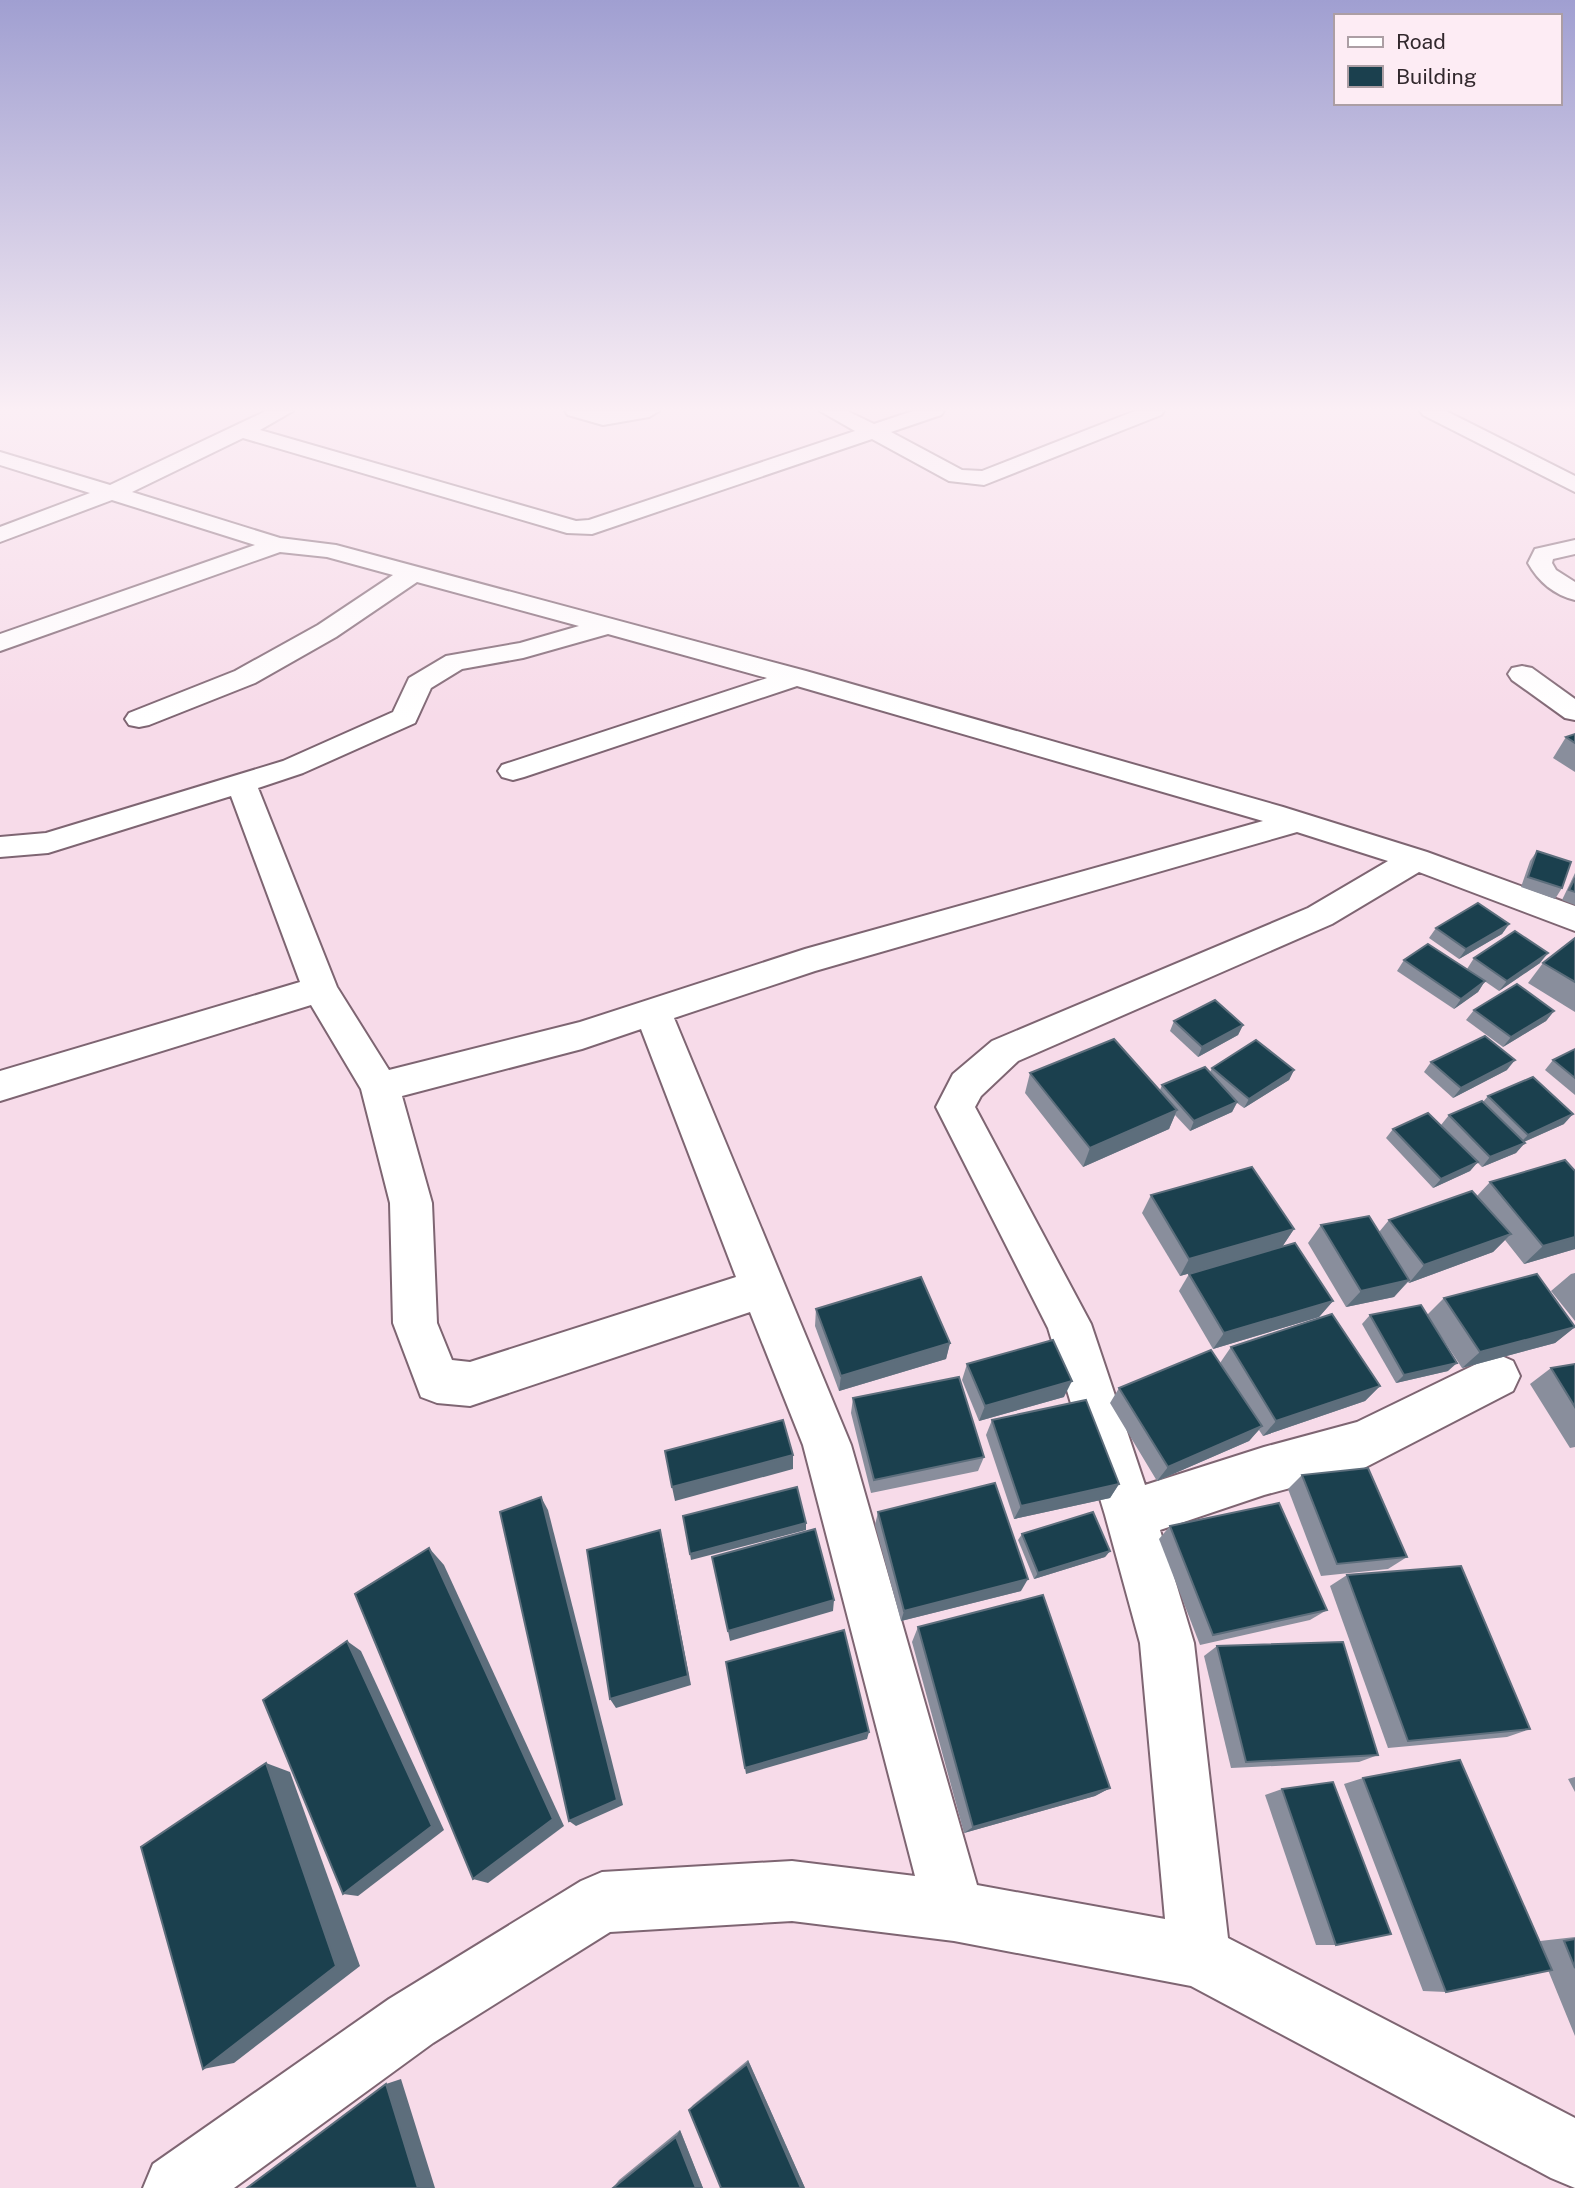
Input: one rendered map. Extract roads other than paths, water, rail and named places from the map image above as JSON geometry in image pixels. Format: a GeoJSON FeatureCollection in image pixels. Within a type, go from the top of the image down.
{"type":"FeatureCollection","features":[{"type":"Feature","properties":{"kind":"street"},"geometry":{"type":"LineString","coordinates":[[0,536],[59,513]]}},
{"type":"Feature","properties":{"kind":"street"},"geometry":{"type":"LineString","coordinates":[[179,513],[278,545],[328,550],[796,677],[1297,822],[1416,859],[1575,919]]}},
{"type":"Feature","properties":{"kind":"street"},"geometry":{"type":"LineString","coordinates":[[524,513],[575,528],[592,527],[634,513]]}},
{"type":"Feature","properties":{"kind":"street"},"geometry":{"type":"LineString","coordinates":[[0,643],[278,545]]}},
{"type":"Feature","properties":{"kind":"street"},"geometry":{"type":"LineString","coordinates":[[1575,547],[1543,554],[1540,563],[1547,575],[1575,593]]}},
{"type":"Feature","properties":{"kind":"street"},"geometry":{"type":"LineString","coordinates":[[139,719],[245,677],[327,631],[413,573]]}},
{"type":"Feature","properties":{"kind":"street"},"geometry":{"type":"LineString","coordinates":[[0,847],[48,843],[293,766],[405,717],[419,684],[455,662],[523,650],[608,626]]}},
{"type":"Feature","properties":{"kind":"street"},"geometry":{"type":"LineString","coordinates":[[1522,674],[1575,712]]}},
{"type":"Feature","properties":{"kind":"street"},"geometry":{"type":"LineString","coordinates":[[513,771],[796,677]]}},
{"type":"Feature","properties":{"kind":"street"},"geometry":{"type":"LineString","coordinates":[[241,783],[320,989],[380,1087],[411,1203],[415,1323],[437,1381],[470,1384],[762,1288]]}},
{"type":"Feature","properties":{"kind":"street"},"geometry":{"type":"LineString","coordinates":[[380,1087],[582,1035],[831,954],[1297,822]]}},
{"type":"Feature","properties":{"kind":"street"},"geometry":{"type":"LineString","coordinates":[[1199,1956],[1167,1643],[1130,1514],[1069,1324],[955,1107],[967,1085],[1005,1051],[1320,916],[1416,859]]}},
{"type":"Feature","properties":{"kind":"street"},"geometry":{"type":"LineString","coordinates":[[0,1086],[320,989]]}},
{"type":"Feature","properties":{"kind":"street"},"geometry":{"type":"LineString","coordinates":[[653,1012],[827,1445],[954,1911]]}},
{"type":"Feature","properties":{"kind":"street"},"geometry":{"type":"LineString","coordinates":[[1130,1514],[1264,1471],[1364,1444],[1497,1376]]}},
{"type":"Feature","properties":{"kind":"street"},"geometry":{"type":"LineString","coordinates":[[177,2188],[411,2021],[602,1902],[792,1891],[954,1911],[1199,1956],[1575,2154]]}}]}
